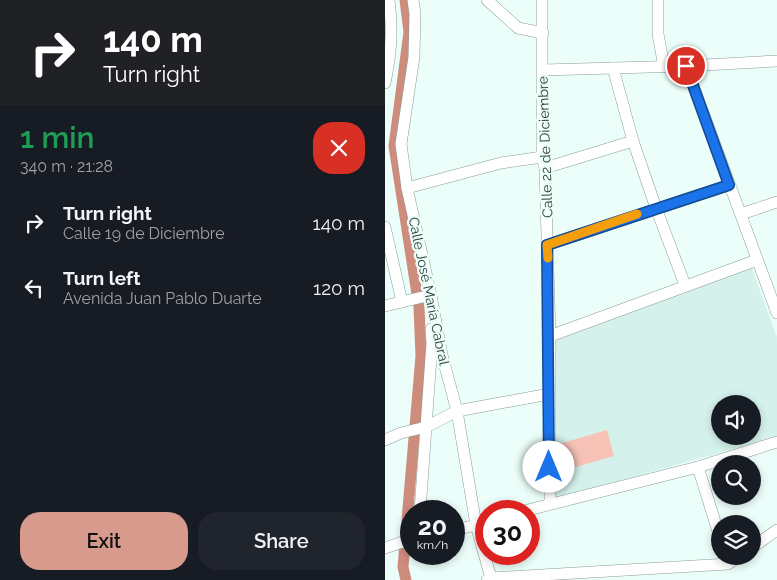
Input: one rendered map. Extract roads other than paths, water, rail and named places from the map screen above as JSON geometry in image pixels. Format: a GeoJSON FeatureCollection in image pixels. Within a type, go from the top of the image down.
{"type":"FeatureCollection","features":[{"type":"Feature","properties":{"kind":"street"},"geometry":{"type":"LineString","coordinates":[[385,83],[392,47],[389,0]]}},
{"type":"Feature","properties":{"kind":"street","name":"Calle José María Cabral"},"geometry":{"type":"LineString","coordinates":[[413,0],[415,14],[414,57],[401,144],[407,188],[427,296],[457,411],[476,500]]}},
{"type":"Feature","properties":{"kind":"street"},"geometry":{"type":"LineString","coordinates":[[487,0],[518,28],[543,33]]}},
{"type":"Feature","properties":{"kind":"street","name":"Calle 22 de Diciembre"},"geometry":{"type":"LineString","coordinates":[[542,0],[543,163],[549,336],[550,504]]}},
{"type":"Feature","properties":{"kind":"street"},"geometry":{"type":"LineString","coordinates":[[658,0],[658,34],[664,67]]}},
{"type":"Feature","properties":{"kind":"street"},"geometry":{"type":"LineString","coordinates":[[543,70],[664,67],[777,61]]}},
{"type":"Feature","properties":{"kind":"street"},"geometry":{"type":"LineString","coordinates":[[686,66],[777,313]]}},
{"type":"Feature","properties":{"kind":"street"},"geometry":{"type":"LineString","coordinates":[[613,68],[633,141],[655,208],[685,285]]}},
{"type":"Feature","properties":{"kind":"street"},"geometry":{"type":"LineString","coordinates":[[407,188],[501,163],[543,163],[633,141]]}},
{"type":"Feature","properties":{"kind":"street"},"geometry":{"type":"LineString","coordinates":[[547,245],[729,185]]}},
{"type":"Feature","properties":{"kind":"street"},"geometry":{"type":"LineString","coordinates":[[741,214],[777,202]]}},
{"type":"Feature","properties":{"kind":"street"},"geometry":{"type":"LineString","coordinates":[[385,227],[402,302]]}},
{"type":"Feature","properties":{"kind":"street"},"geometry":{"type":"LineString","coordinates":[[549,336],[757,260]]}},
{"type":"Feature","properties":{"kind":"street"},"geometry":{"type":"LineString","coordinates":[[385,306],[427,296],[432,343],[423,428],[420,500]]}},
{"type":"Feature","properties":{"kind":"street"},"geometry":{"type":"LineString","coordinates":[[385,440],[401,432],[423,428],[457,411],[549,394]]}},
{"type":"Feature","properties":{"kind":"street"},"geometry":{"type":"LineString","coordinates":[[540,507],[698,467],[777,442]]}},
{"type":"Feature","properties":{"kind":"street"},"geometry":{"type":"LineString","coordinates":[[698,467],[713,515]]}},
{"type":"Feature","properties":{"kind":"street"},"geometry":{"type":"LineString","coordinates":[[761,541],[777,530]]}},
{"type":"Feature","properties":{"kind":"street"},"geometry":{"type":"LineString","coordinates":[[388,547],[400,543]]}},
{"type":"Feature","properties":{"kind":"street"},"geometry":{"type":"LineString","coordinates":[[489,579],[711,561]]}},
{"type":"Feature","properties":{"kind":"street","name":"Calle José María Cabral"},"geometry":{"type":"LineString","coordinates":[[487,565],[489,579]]}},
{"type":"Feature","properties":{"kind":"waterway"},"geometry":{"type":"LineString","coordinates":[[405,0],[409,32],[394,146],[419,307],[421,356],[403,567],[406,580]]}}]}
